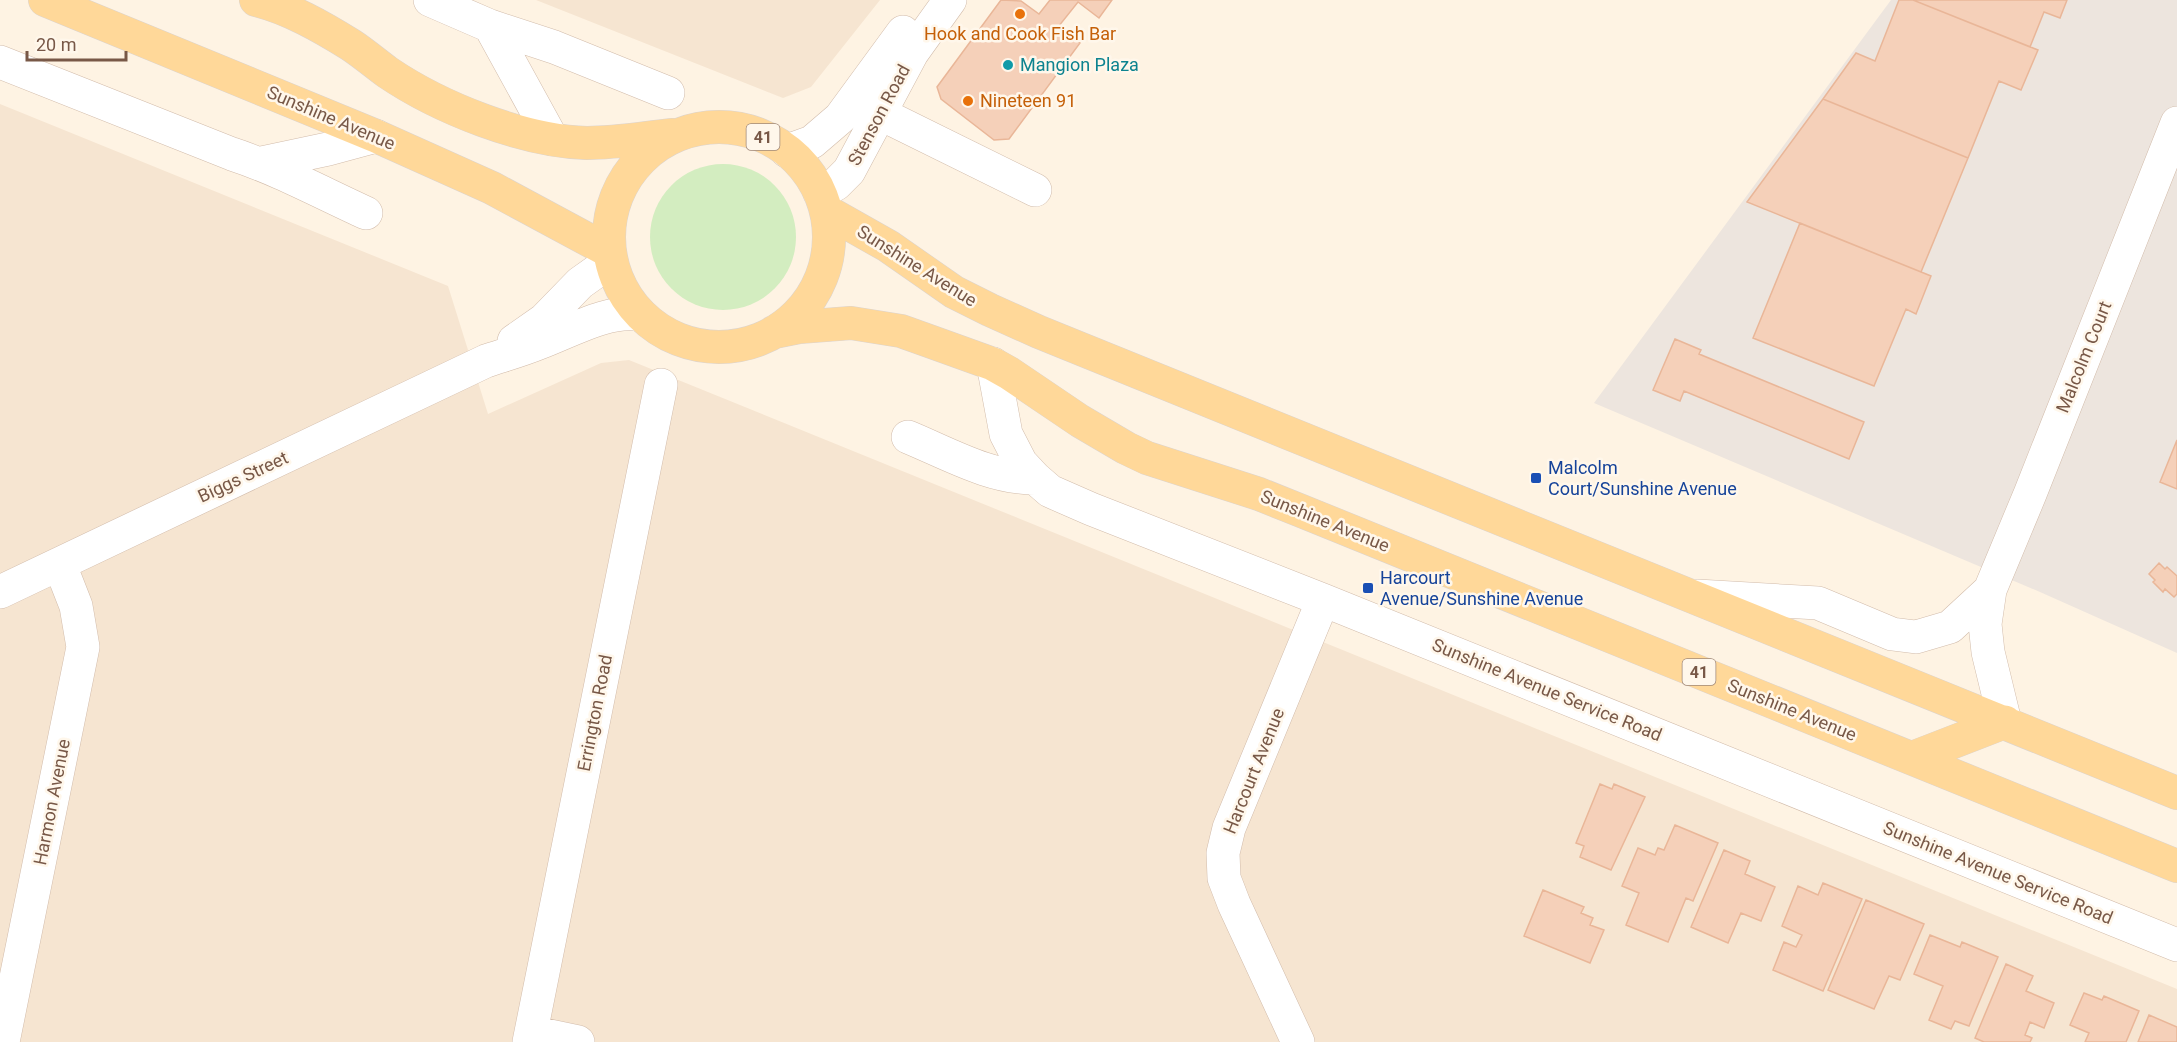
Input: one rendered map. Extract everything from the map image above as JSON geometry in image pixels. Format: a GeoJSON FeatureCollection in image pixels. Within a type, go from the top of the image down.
{"type":"FeatureCollection","features":[{"type":"Feature","properties":{"kind":"main road","name":"Sunshine Avenue"},"geometry":{"type":"LineString","coordinates":[[45,0],[376,136],[492,188],[610,256]]}},
{"type":"Feature","properties":{"kind":"main road","name":"41"},"geometry":{"type":"LineString","coordinates":[[256,0],[291,12],[318,26],[351,45],[412,88],[507,128],[552,139],[586,142],[621,142],[704,129],[726,128],[748,131],[769,139],[788,151],[806,170],[823,202],[830,239],[825,267],[814,293],[796,315],[774,332],[755,341],[735,346],[694,345],[657,328],[641,315],[622,290],[610,256],[610,226],[615,202],[626,180],[641,160],[683,134]]}},
{"type":"Feature","properties":{"kind":"main road","name":"Sunshine Avenue"},"geometry":{"type":"LineString","coordinates":[[823,202],[954,292],[990,310],[2177,793]]}},
{"type":"Feature","properties":{"kind":"main road","name":"Sunshine Avenue"},"geometry":{"type":"LineString","coordinates":[[774,332],[851,323],[876,326],[901,331],[993,364],[1108,438],[1147,458],[1259,494],[2177,866]]}},
{"type":"Feature","properties":{"kind":"main road"},"geometry":{"type":"LineString","coordinates":[[1912,758],[2005,723]]}},
{"type":"Feature","properties":{"kind":"street"},"geometry":{"type":"LineString","coordinates":[[430,0],[490,26],[554,47],[668,93]]}},
{"type":"Feature","properties":{"kind":"street","name":"Stenson Road"},"geometry":{"type":"LineString","coordinates":[[788,151],[812,142],[840,118],[926,0]]}},
{"type":"Feature","properties":{"kind":"street","name":"Stenson Road"},"geometry":{"type":"LineString","coordinates":[[823,202],[849,171],[912,53],[950,0]]}},
{"type":"Feature","properties":{"kind":"street"},"geometry":{"type":"LineString","coordinates":[[490,26],[552,139]]}},
{"type":"Feature","properties":{"kind":"street"},"geometry":{"type":"LineString","coordinates":[[0,62],[262,164],[366,213]]}},
{"type":"Feature","properties":{"kind":"street"},"geometry":{"type":"LineString","coordinates":[[879,113],[1035,190]]}},
{"type":"Feature","properties":{"kind":"street","name":"Malcolm Court"},"geometry":{"type":"LineString","coordinates":[[2005,723],[1988,652],[1985,624],[1990,590],[2177,123]]}},
{"type":"Feature","properties":{"kind":"street"},"geometry":{"type":"LineString","coordinates":[[262,164],[376,136]]}},
{"type":"Feature","properties":{"kind":"street","name":"Biggs Street"},"geometry":{"type":"LineString","coordinates":[[486,361],[544,320],[610,256]]}},
{"type":"Feature","properties":{"kind":"street","name":"Biggs Street"},"geometry":{"type":"LineString","coordinates":[[0,592],[486,361],[537,345],[594,321],[628,312],[641,315]]}},
{"type":"Feature","properties":{"kind":"street","name":"Sunshine Avenue Service Road"},"geometry":{"type":"LineString","coordinates":[[993,364],[1006,434],[1021,463],[1050,490],[1069,500],[1323,600],[2177,945]]}},
{"type":"Feature","properties":{"kind":"street","name":"Errington Road"},"geometry":{"type":"LineString","coordinates":[[530,1037],[661,385]]}},
{"type":"Feature","properties":{"kind":"street"},"geometry":{"type":"LineString","coordinates":[[908,437],[995,473],[1013,478],[1035,478]]}},
{"type":"Feature","properties":{"kind":"street","name":"Harmon Avenue"},"geometry":{"type":"LineString","coordinates":[[3,1042],[83,647],[76,606],[60,565]]}},
{"type":"Feature","properties":{"kind":"street","name":"Malcolm Court"},"geometry":{"type":"LineString","coordinates":[[1694,596],[1818,603],[1892,634],[1916,637],[1950,627],[1990,590]]}},
{"type":"Feature","properties":{"kind":"street","name":"Harcourt Avenue"},"geometry":{"type":"LineString","coordinates":[[1298,1042],[1234,904],[1224,878],[1223,853],[1229,828],[1323,600]]}},
{"type":"Feature","properties":{"kind":"street"},"geometry":{"type":"LineString","coordinates":[[530,1037],[578,1042]]}},
{"type":"Feature","properties":{"kind":"shaded area"},"geometry":{"type":"Polygon","coordinates":[[[536,0],[880,0],[811,87],[783,98],[536,0]]]}},
{"type":"Feature","properties":{"kind":"shaded area"},"geometry":{"type":"Polygon","coordinates":[[[1891,0],[2177,0],[2177,653],[2040,592],[1594,403],[1891,0]]]}},
{"type":"Feature","properties":{"kind":"shaded area"},"geometry":{"type":"Polygon","coordinates":[[[0,104],[448,286],[488,414],[601,363],[629,360],[2177,989],[2177,1042],[0,1042],[0,104]]]}},
{"type":"Feature","properties":{"kind":"green space"},"geometry":{"type":"Polygon","coordinates":[[[723,164],[751,170],[774,186],[790,209],[796,237],[790,265],[774,288],[751,304],[723,310],[695,304],[672,288],[656,265],[650,237],[656,209],[672,186],[695,170],[723,164]]]}},
{"type":"Feature","properties":{"kind":"building","name":"Mangion Plaza"},"geometry":{"type":"Polygon","coordinates":[[[1001,0],[1021,1],[1039,14],[1050,0],[1112,0],[1099,18],[1078,2],[1058,27],[1080,43],[1009,139],[994,140],[941,99],[937,87],[1001,0]]]}},
{"type":"Feature","properties":{"kind":"building"},"geometry":{"type":"Polygon","coordinates":[[[1899,0],[1913,0],[2038,50],[2021,90],[1999,81],[1968,158],[1823,99],[1856,53],[1875,61],[1899,0]]]}},
{"type":"Feature","properties":{"kind":"building"},"geometry":{"type":"Polygon","coordinates":[[[1913,0],[2067,0],[2060,18],[2044,12],[2030,47],[1913,0]]]}},
{"type":"Feature","properties":{"kind":"building"},"geometry":{"type":"Polygon","coordinates":[[[1823,99],[1968,158],[1921,272],[1747,202],[1823,99]]]}},
{"type":"Feature","properties":{"kind":"building"},"geometry":{"type":"Polygon","coordinates":[[[1800,223],[1931,276],[1916,314],[1906,309],[1874,386],[1753,338],[1800,223]]]}},
{"type":"Feature","properties":{"kind":"building"},"geometry":{"type":"Polygon","coordinates":[[[1675,339],[1701,350],[1699,354],[1864,422],[1849,459],[1684,391],[1680,401],[1653,390],[1675,339]]]}},
{"type":"Feature","properties":{"kind":"building"},"geometry":{"type":"Polygon","coordinates":[[[2177,440],[2177,489],[2160,482],[2177,440]]]}},
{"type":"Feature","properties":{"kind":"building"},"geometry":{"type":"Polygon","coordinates":[[[2159,563],[2177,576],[2177,594],[2174,597],[2165,589],[2163,592],[2149,574],[2159,563]]]}},
{"type":"Feature","properties":{"kind":"building"},"geometry":{"type":"Polygon","coordinates":[[[1600,784],[1612,789],[1614,784],[1645,797],[1611,870],[1580,857],[1584,846],[1576,843],[1600,784]]]}},
{"type":"Feature","properties":{"kind":"building"},"geometry":{"type":"Polygon","coordinates":[[[1675,825],[1718,843],[1693,901],[1686,898],[1668,942],[1626,925],[1639,893],[1622,886],[1638,848],[1655,855],[1658,848],[1664,850],[1675,825]]]}},
{"type":"Feature","properties":{"kind":"building"},"geometry":{"type":"Polygon","coordinates":[[[1724,850],[1750,861],[1745,874],[1775,887],[1761,921],[1741,913],[1728,943],[1691,927],[1724,850]]]}},
{"type":"Feature","properties":{"kind":"building"},"geometry":{"type":"Polygon","coordinates":[[[1823,883],[1862,899],[1823,991],[1773,970],[1784,942],[1796,947],[1802,935],[1782,926],[1798,886],[1818,895],[1823,883]]]}},
{"type":"Feature","properties":{"kind":"building"},"geometry":{"type":"Polygon","coordinates":[[[1543,890],[1584,907],[1581,913],[1593,918],[1590,925],[1604,930],[1590,963],[1524,936],[1543,890]]]}},
{"type":"Feature","properties":{"kind":"building"},"geometry":{"type":"Polygon","coordinates":[[[1866,900],[1924,924],[1900,980],[1889,976],[1874,1009],[1828,990],[1866,900]]]}},
{"type":"Feature","properties":{"kind":"building"},"geometry":{"type":"Polygon","coordinates":[[[1930,935],[1960,947],[1962,942],[1998,957],[1969,1026],[1955,1021],[1951,1029],[1929,1020],[1943,986],[1914,974],[1930,935]]]}},
{"type":"Feature","properties":{"kind":"building"},"geometry":{"type":"Polygon","coordinates":[[[2006,964],[2033,976],[2026,991],[2054,1003],[2044,1028],[2030,1022],[2025,1035],[2032,1038],[2030,1042],[1984,1042],[1975,1038],[2006,964]]]}},
{"type":"Feature","properties":{"kind":"building"},"geometry":{"type":"Polygon","coordinates":[[[2084,993],[2102,1000],[2104,996],[2139,1011],[2126,1042],[2085,1042],[2089,1033],[2070,1025],[2084,993]]]}},
{"type":"Feature","properties":{"kind":"building"},"geometry":{"type":"Polygon","coordinates":[[[2149,1015],[2177,1027],[2177,1042],[2138,1042],[2149,1015]]]}},
{"type":"Feature","properties":{"kind":"place","name":"Hook and Cook Fish Bar"},"geometry":{"type":"Point","coordinates":[1020,14]}},
{"type":"Feature","properties":{"kind":"place","name":"Mangion Plaza"},"geometry":{"type":"Point","coordinates":[1008,65]}},
{"type":"Feature","properties":{"kind":"place","name":"Nineteen 91"},"geometry":{"type":"Point","coordinates":[968,101]}},
{"type":"Feature","properties":{"kind":"place","name":"Malcolm Court/Sunshine Avenue"},"geometry":{"type":"Point","coordinates":[1536,478]}},
{"type":"Feature","properties":{"kind":"place","name":"Harcourt Avenue/Sunshine Avenue"},"geometry":{"type":"Point","coordinates":[1368,588]}}]}
